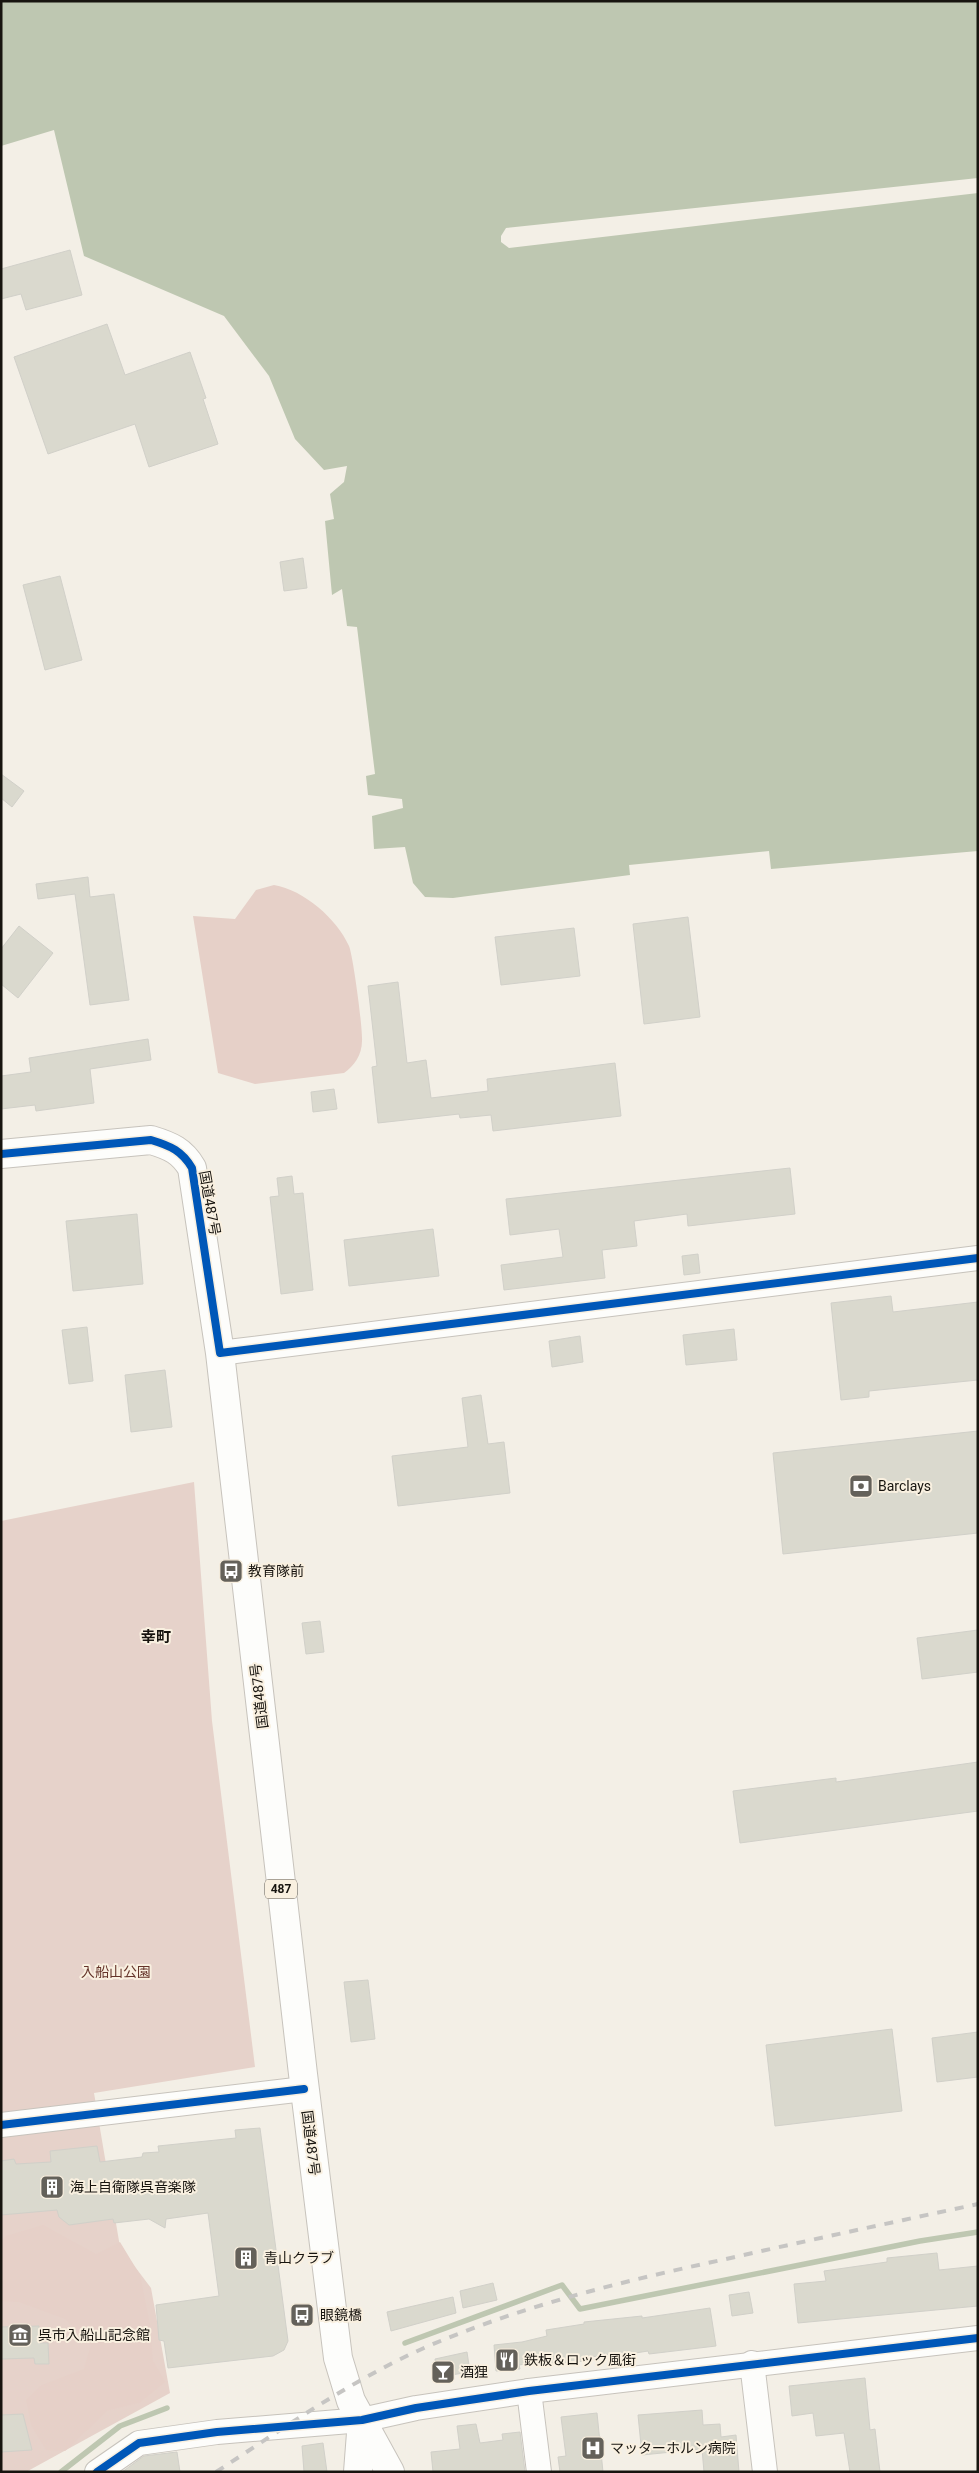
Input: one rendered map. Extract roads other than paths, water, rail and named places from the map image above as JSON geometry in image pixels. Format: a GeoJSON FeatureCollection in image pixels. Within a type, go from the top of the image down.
{"type":"FeatureCollection","features":[{"type":"Feature","properties":{"kind":"highway","name":"国道487号"},"geometry":{"type":"LineString","coordinates":[[1,1154],[151,1140],[172,1146],[184,1156],[192,1168],[220,1353],[304,2088],[338,2358],[351,2401],[390,2472]]}},
{"type":"Feature","properties":{"kind":"highway"},"geometry":{"type":"LineString","coordinates":[[358,2472],[362,2420]]}},
{"type":"Feature","properties":{"kind":"street"},"geometry":{"type":"LineString","coordinates":[[220,1353],[978,1258]]}},
{"type":"Feature","properties":{"kind":"street"},"geometry":{"type":"LineString","coordinates":[[1,2125],[304,2088]]}},
{"type":"Feature","properties":{"kind":"street"},"geometry":{"type":"LineString","coordinates":[[97,2472],[139,2443],[217,2432],[362,2420],[416,2408],[529,2391],[752,2363],[978,2338]]}},
{"type":"Feature","properties":{"kind":"street"},"geometry":{"type":"LineString","coordinates":[[752,2363],[765,2472]]}},
{"type":"Feature","properties":{"kind":"street"},"geometry":{"type":"LineString","coordinates":[[529,2391],[539,2472]]}},
{"type":"Feature","properties":{"kind":"waterway"},"geometry":{"type":"LineString","coordinates":[[405,2343],[562,2285],[580,2309],[920,2241],[978,2232]]}},
{"type":"Feature","properties":{"kind":"waterway"},"geometry":{"type":"LineString","coordinates":[[61,2472],[120,2426],[167,2408]]}},
{"type":"Feature","properties":{"kind":"railway"},"geometry":{"type":"LineString","coordinates":[[216,2472],[370,2375],[424,2348],[497,2319],[649,2276],[978,2204]]}},
{"type":"Feature","properties":{"kind":"place","name":"Barclays"},"geometry":{"type":"Point","coordinates":[861,1486]}},
{"type":"Feature","properties":{"kind":"place","name":"教育隊前"},"geometry":{"type":"Point","coordinates":[231,1571]}},
{"type":"Feature","properties":{"kind":"place","name":"海上自衛隊呉音楽隊"},"geometry":{"type":"Point","coordinates":[52,2187]}},
{"type":"Feature","properties":{"kind":"place","name":"青山クラブ"},"geometry":{"type":"Point","coordinates":[246,2258]}},
{"type":"Feature","properties":{"kind":"place","name":"眼鏡橋"},"geometry":{"type":"Point","coordinates":[302,2315]}},
{"type":"Feature","properties":{"kind":"place","name":"呉市入船山記念館"},"geometry":{"type":"Point","coordinates":[20,2335]}},
{"type":"Feature","properties":{"kind":"place","name":"鉄板＆ロック風街"},"geometry":{"type":"Point","coordinates":[507,2360]}},
{"type":"Feature","properties":{"kind":"place","name":"酒狸"},"geometry":{"type":"Point","coordinates":[443,2372]}},
{"type":"Feature","properties":{"kind":"place","name":"マッターホルン病院"},"geometry":{"type":"Point","coordinates":[593,2448]}},
{"type":"Feature","properties":{"kind":"district","name":"幸町"},"geometry":{"type":"Point","coordinates":[156,1637]}},
{"type":"Feature","properties":{"kind":"park label","name":"入船山公園"},"geometry":{"type":"Point","coordinates":[116,1972]}}]}
